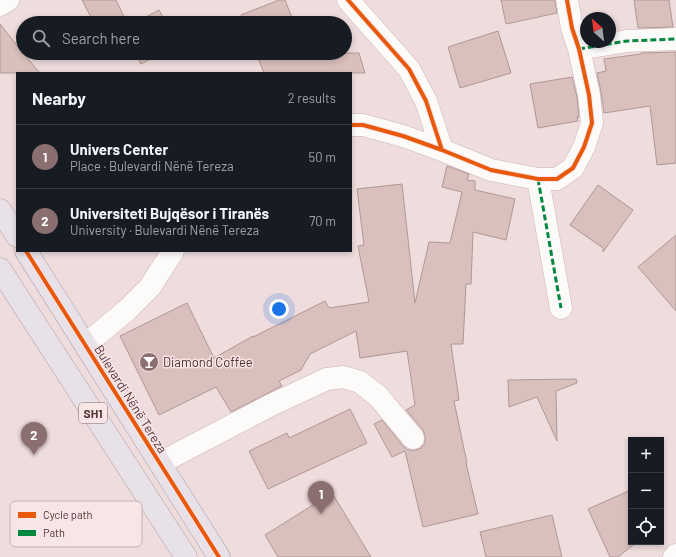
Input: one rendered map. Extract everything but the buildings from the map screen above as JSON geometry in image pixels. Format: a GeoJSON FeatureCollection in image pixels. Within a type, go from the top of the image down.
{"type":"FeatureCollection","features":[{"type":"Feature","properties":{"kind":"main road"},"geometry":{"type":"LineString","coordinates":[[0,210],[16,234]]}},
{"type":"Feature","properties":{"kind":"main road","name":"Bulevardi Nënë Tereza"},"geometry":{"type":"LineString","coordinates":[[27,252],[219,557]]}},
{"type":"Feature","properties":{"kind":"main road","name":"SH1"},"geometry":{"type":"LineString","coordinates":[[0,269],[186,557]]}},
{"type":"Feature","properties":{"kind":"street"},"geometry":{"type":"LineString","coordinates":[[0,5],[8,0]]}},
{"type":"Feature","properties":{"kind":"street"},"geometry":{"type":"LineString","coordinates":[[348,0],[409,69],[426,101],[442,150]]}},
{"type":"Feature","properties":{"kind":"street"},"geometry":{"type":"LineString","coordinates":[[352,125],[363,125],[403,136],[490,170],[538,179],[557,179],[573,168],[584,147],[592,123],[589,95],[579,49],[572,28],[567,0]]}},
{"type":"Feature","properties":{"kind":"street"},"geometry":{"type":"LineString","coordinates":[[579,49],[627,41],[676,39]]}},
{"type":"Feature","properties":{"kind":"street"},"geometry":{"type":"LineString","coordinates":[[538,179],[561,308]]}},
{"type":"Feature","properties":{"kind":"street"},"geometry":{"type":"LineString","coordinates":[[87,347],[96,335],[127,310],[150,287],[172,252]]}},
{"type":"Feature","properties":{"kind":"street"},"geometry":{"type":"LineString","coordinates":[[160,463],[272,404],[328,380],[344,377],[360,382],[378,396],[412,438]]}},
{"type":"Feature","properties":{"kind":"marked path"},"geometry":{"type":"LineString","coordinates":[[579,49],[627,41],[676,39]]}},
{"type":"Feature","properties":{"kind":"marked path"},"geometry":{"type":"LineString","coordinates":[[538,179],[561,308]]}},
{"type":"Feature","properties":{"kind":"cycle path"},"geometry":{"type":"LineString","coordinates":[[348,0],[409,69],[426,101],[442,150]]}},
{"type":"Feature","properties":{"kind":"cycle path"},"geometry":{"type":"LineString","coordinates":[[352,125],[363,125],[403,136],[491,170],[538,179],[557,179],[573,168],[584,147],[592,123],[589,95],[579,49],[572,28],[567,0]]}},
{"type":"Feature","properties":{"kind":"cycle path"},"geometry":{"type":"LineString","coordinates":[[27,252],[219,557]]}},
{"type":"Feature","properties":{"kind":"place","name":"Diamond Coffee"},"geometry":{"type":"Point","coordinates":[149,362]}},
{"type":"Feature","properties":{"kind":"place","name":"Universiteti Bujqësor i Tiranës"},"geometry":{"type":"Point","coordinates":[34,455]}},
{"type":"Feature","properties":{"kind":"place","name":"Univers Center"},"geometry":{"type":"Point","coordinates":[321,514]}}]}
